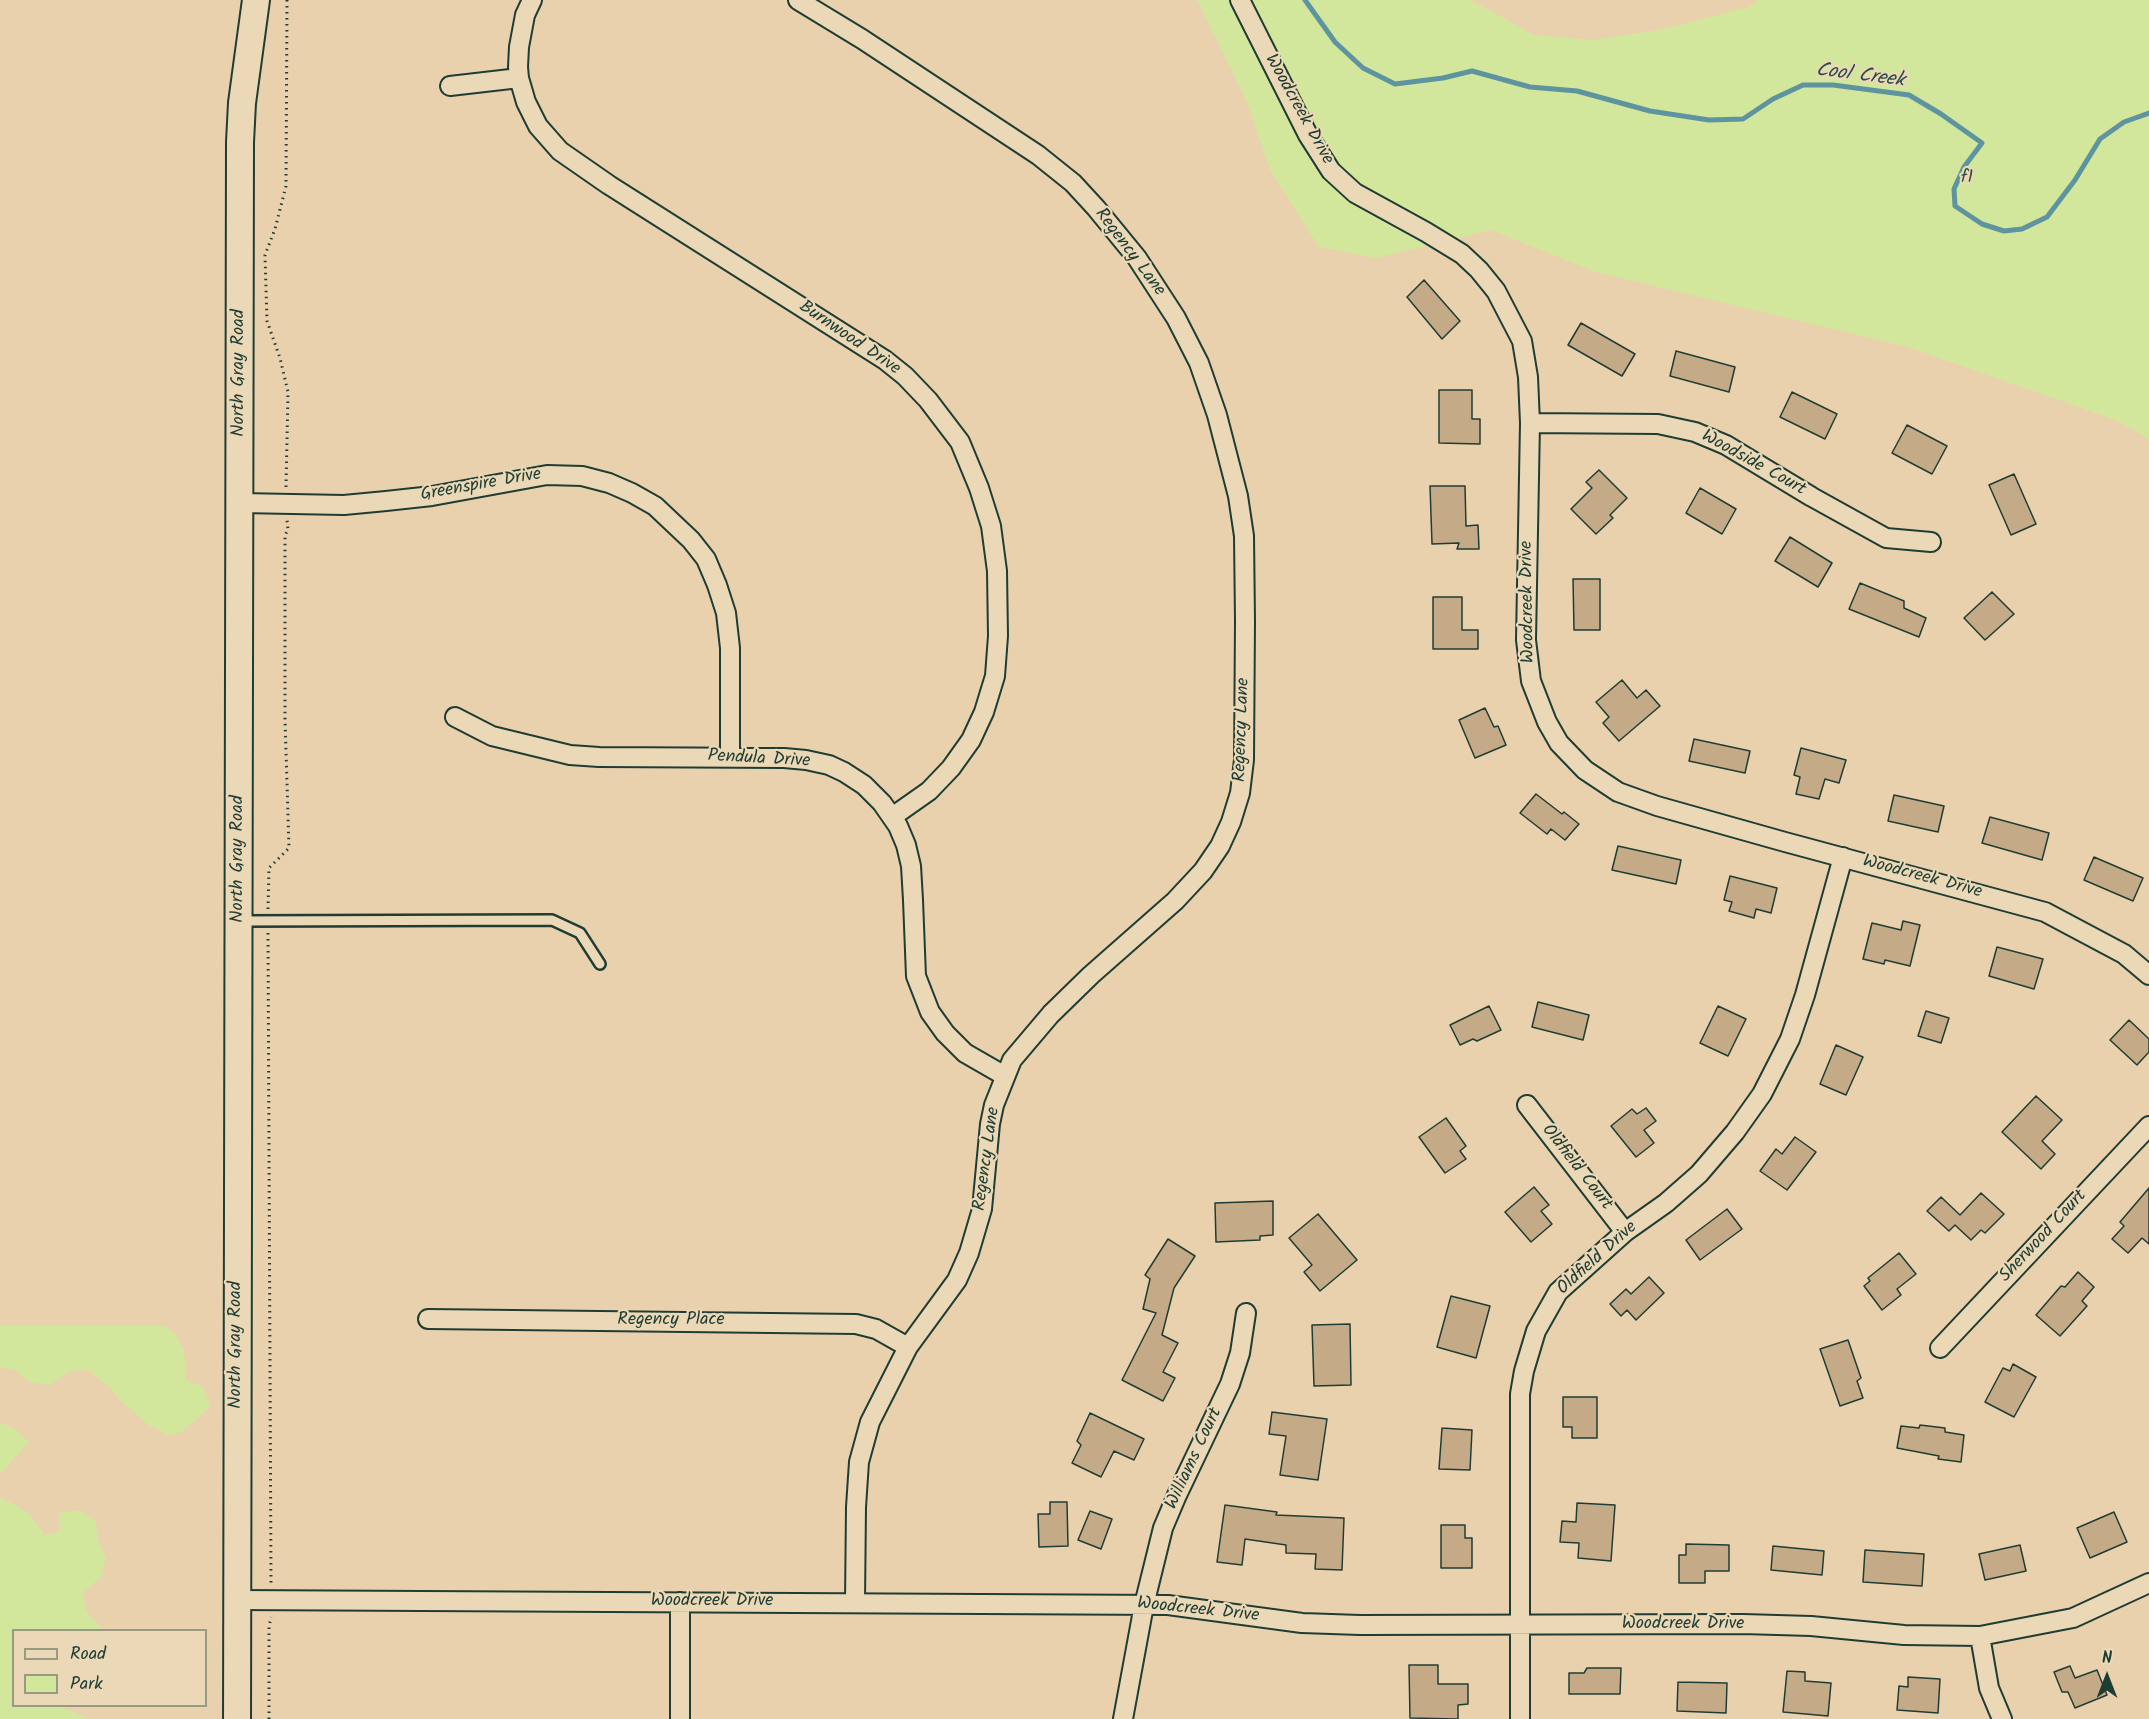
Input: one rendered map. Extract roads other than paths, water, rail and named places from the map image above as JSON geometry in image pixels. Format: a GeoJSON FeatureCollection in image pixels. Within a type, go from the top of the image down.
{"type":"FeatureCollection","features":[{"type":"Feature","properties":{"kind":"street","name":"North Gray Road"},"geometry":{"type":"LineString","coordinates":[[237,1719],[240,142],[242,103],[256,0]]}},
{"type":"Feature","properties":{"kind":"street"},"geometry":{"type":"LineString","coordinates":[[450,86],[519,78],[519,47],[525,15],[532,0]]}},
{"type":"Feature","properties":{"kind":"street","name":"Regency Lane"},"geometry":{"type":"LineString","coordinates":[[798,0],[862,39],[1038,155],[1073,183],[1096,208],[1137,258],[1176,318],[1199,363],[1217,415],[1238,496],[1244,536],[1244,760],[1240,793],[1231,822],[1220,846],[1203,871],[1175,902],[1091,975],[1051,1014],[1012,1060],[994,1105],[982,1209],[969,1253],[957,1280],[908,1347],[870,1422],[859,1462],[855,1602]]}},
{"type":"Feature","properties":{"kind":"street","name":"Woodcreek Drive"},"geometry":{"type":"LineString","coordinates":[[1240,0],[1308,135],[1331,171],[1355,193],[1462,254],[1496,291],[1522,340],[1528,377],[1530,423],[1526,640],[1531,681],[1547,722],[1559,743],[1585,770],[1618,792],[1657,806],[2045,912],[2124,954],[2149,975]]}},
{"type":"Feature","properties":{"kind":"street","name":"Burnwood Drive"},"geometry":{"type":"LineString","coordinates":[[519,78],[526,102],[538,126],[560,151],[609,185],[885,360],[905,376],[928,400],[960,442],[979,488],[991,526],[997,571],[998,636],[995,676],[984,712],[971,740],[951,768],[929,791],[892,817]]}},
{"type":"Feature","properties":{"kind":"street","name":"Woodside Court"},"geometry":{"type":"LineString","coordinates":[[1530,423],[1658,424],[1695,432],[1726,445],[1886,538],[1931,542]]}},
{"type":"Feature","properties":{"kind":"street","name":"Greenspire Drive"},"geometry":{"type":"LineString","coordinates":[[241,503],[344,505],[432,496],[547,475],[582,476],[609,483],[656,506],[691,540],[706,559],[726,613],[730,648],[730,757]]}},
{"type":"Feature","properties":{"kind":"street","name":"Pendula Drive"},"geometry":{"type":"LineString","coordinates":[[455,717],[492,736],[570,755],[806,760],[829,765],[864,785],[892,817],[906,845],[910,866],[916,976],[930,1012],[965,1053],[1005,1076]]}},
{"type":"Feature","properties":{"kind":"street","name":"Oldfield Drive"},"geometry":{"type":"LineString","coordinates":[[1520,1719],[1520,1394],[1536,1331],[1558,1292],[1625,1232],[1666,1203],[1699,1174],[1735,1132],[1762,1094],[1790,1039],[1802,1006],[1843,857]]}},
{"type":"Feature","properties":{"kind":"street","name":"Oldfield Court"},"geometry":{"type":"LineString","coordinates":[[1527,1105],[1625,1232]]}},
{"type":"Feature","properties":{"kind":"street","name":"Sherwood Court"},"geometry":{"type":"LineString","coordinates":[[1940,1348],[2149,1126]]}},
{"type":"Feature","properties":{"kind":"street","name":"Williams Court"},"geometry":{"type":"LineString","coordinates":[[1123,1719],[1144,1605],[1163,1528],[1237,1364],[1246,1313]]}},
{"type":"Feature","properties":{"kind":"street","name":"Regency Place"},"geometry":{"type":"LineString","coordinates":[[428,1319],[856,1324],[876,1329],[908,1347]]}},
{"type":"Feature","properties":{"kind":"street","name":"Woodcreek Drive"},"geometry":{"type":"LineString","coordinates":[[236,1600],[1168,1605],[1302,1623],[1360,1625],[1743,1624],[1811,1626],[1904,1635],[1980,1636],[2073,1618],[2149,1583]]}},
{"type":"Feature","properties":{"kind":"street"},"geometry":{"type":"LineString","coordinates":[[680,1602],[680,1719]]}},
{"type":"Feature","properties":{"kind":"street"},"geometry":{"type":"LineString","coordinates":[[1980,1636],[1989,1688],[2002,1719]]}},
{"type":"Feature","properties":{"kind":"lane"},"geometry":{"type":"LineString","coordinates":[[238,921],[552,920],[580,933],[600,964]]}},
{"type":"Feature","properties":{"kind":"waterway","name":"Cool Creek"},"geometry":{"type":"LineString","coordinates":[[1305,0],[1335,42],[1363,68],[1395,84],[1443,78],[1472,71],[1530,87],[1577,91],[1650,111],[1709,120],[1743,119],[1773,99],[1803,85],[1833,85],[1909,95],[1982,143],[1964,167],[1954,189],[1955,206],[1982,224],[2004,231],[2022,229],[2047,217],[2075,180],[2100,139],[2124,122],[2149,113]]}},
{"type":"Feature","properties":{"kind":"park label","name":"f1"},"geometry":{"type":"Point","coordinates":[1967,179]}}]}
